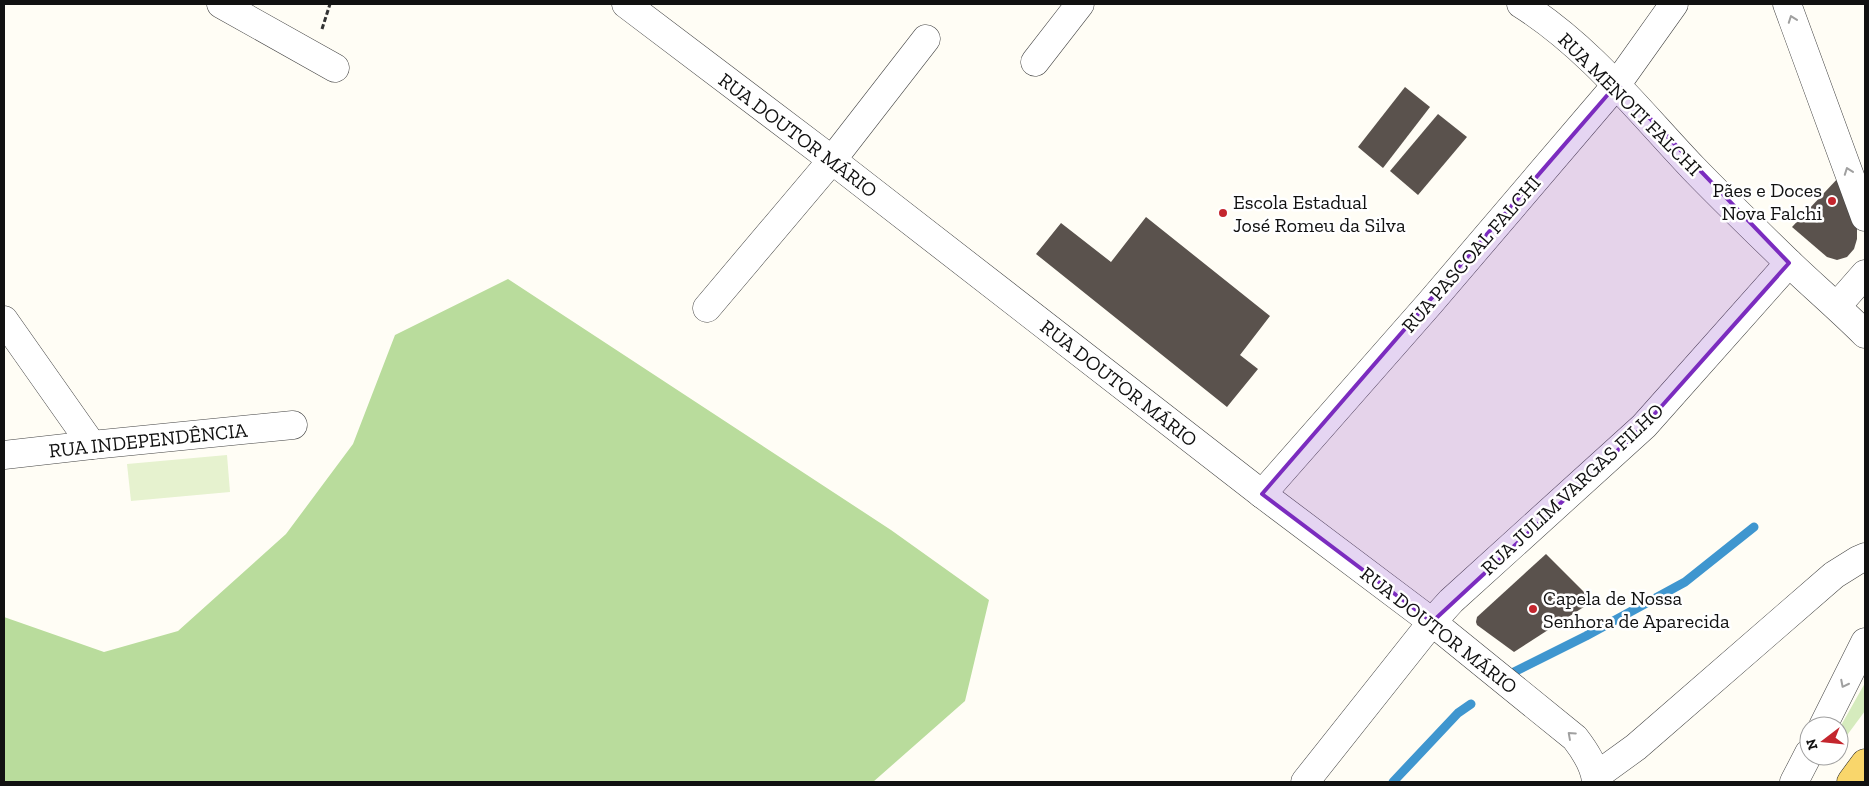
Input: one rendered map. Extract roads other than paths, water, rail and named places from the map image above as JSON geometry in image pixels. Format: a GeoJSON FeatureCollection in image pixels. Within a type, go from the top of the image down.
{"type":"FeatureCollection","features":[{"type":"Feature","properties":{"kind":"main road"},"geometry":{"type":"LineString","coordinates":[[1851,782],[1865,763]]}},
{"type":"Feature","properties":{"kind":"street"},"geometry":{"type":"LineString","coordinates":[[220,4],[335,68]]}},
{"type":"Feature","properties":{"kind":"street","name":"RUA DOUTOR MÁRIO"},"geometry":{"type":"LineString","coordinates":[[626,4],[832,160],[1262,494],[1432,622],[1575,738],[1587,753],[1596,779]]}},
{"type":"Feature","properties":{"kind":"street"},"geometry":{"type":"LineString","coordinates":[[1035,62],[1080,4]]}},
{"type":"Feature","properties":{"kind":"street","name":"RUA MENOTI FALCHI"},"geometry":{"type":"LineString","coordinates":[[1521,4],[1547,20],[1584,52],[1617,84],[1693,167],[1789,263],[1865,334]]}},
{"type":"Feature","properties":{"kind":"street"},"geometry":{"type":"LineString","coordinates":[[1787,4],[1865,217]]}},
{"type":"Feature","properties":{"kind":"street","name":"RUA PASCOAL FALCHI"},"geometry":{"type":"LineString","coordinates":[[1262,494],[1617,84],[1672,5]]}},
{"type":"Feature","properties":{"kind":"street"},"geometry":{"type":"LineString","coordinates":[[707,308],[832,160],[926,39]]}},
{"type":"Feature","properties":{"kind":"street","name":"RUA JULIM VARGAS FILHO"},"geometry":{"type":"LineString","coordinates":[[1305,782],[1432,622],[1452,601],[1644,426],[1789,263]]}},
{"type":"Feature","properties":{"kind":"street"},"geometry":{"type":"LineString","coordinates":[[1837,306],[1865,274]]}},
{"type":"Feature","properties":{"kind":"street"},"geometry":{"type":"LineString","coordinates":[[4,320],[92,445]]}},
{"type":"Feature","properties":{"kind":"street","name":"RUA INDEPENDÊNCIA"},"geometry":{"type":"LineString","coordinates":[[4,455],[292,425]]}},
{"type":"Feature","properties":{"kind":"street"},"geometry":{"type":"LineString","coordinates":[[1596,779],[1636,747],[1834,575],[1865,557]]}},
{"type":"Feature","properties":{"kind":"street"},"geometry":{"type":"LineString","coordinates":[[1828,716],[1865,642]]}},
{"type":"Feature","properties":{"kind":"street"},"geometry":{"type":"LineString","coordinates":[[1794,782],[1802,766]]}},
{"type":"Feature","properties":{"kind":"waterway"},"geometry":{"type":"LineString","coordinates":[[1512,673],[1586,636],[1685,582],[1754,527]]}},
{"type":"Feature","properties":{"kind":"waterway"},"geometry":{"type":"LineString","coordinates":[[1393,782],[1458,713],[1471,704]]}},
{"type":"Feature","properties":{"kind":"place","name":"Pães e Doces Nova Falchi"},"geometry":{"type":"Point","coordinates":[1832,201]}},
{"type":"Feature","properties":{"kind":"place","name":"Escola Estadual José Romeu da Silva"},"geometry":{"type":"Point","coordinates":[1223,213]}},
{"type":"Feature","properties":{"kind":"place","name":"Capela de Nossa Senhora de Aparecida"},"geometry":{"type":"Point","coordinates":[1533,609]}}]}
